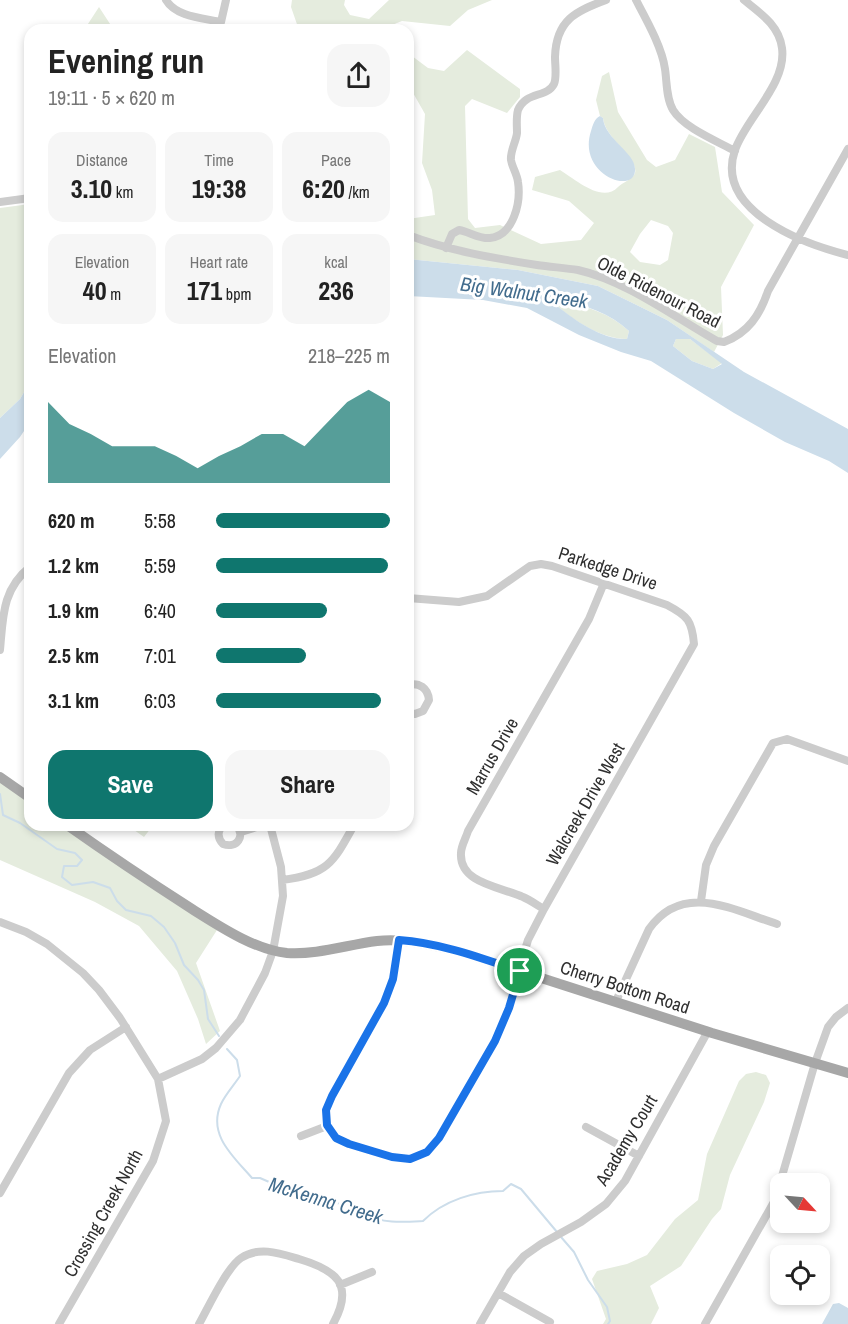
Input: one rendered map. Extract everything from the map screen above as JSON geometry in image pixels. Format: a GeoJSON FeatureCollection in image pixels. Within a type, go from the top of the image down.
{"type":"FeatureCollection","features":[{"type":"Feature","properties":{"kind":"main road"},"geometry":{"type":"LineString","coordinates":[[0,777],[24,794]]}},
{"type":"Feature","properties":{"kind":"main road","name":"Cherry Bottom Road"},"geometry":{"type":"LineString","coordinates":[[75,831],[203,916],[230,932],[273,951],[306,954],[378,941],[415,941],[458,951],[708,1031],[848,1072]]}},
{"type":"Feature","properties":{"kind":"street"},"geometry":{"type":"LineString","coordinates":[[166,0],[172,8],[179,12],[214,24]]}},
{"type":"Feature","properties":{"kind":"street"},"geometry":{"type":"LineString","coordinates":[[220,24],[226,0]]}},
{"type":"Feature","properties":{"kind":"street"},"geometry":{"type":"LineString","coordinates":[[446,248],[452,234],[459,230],[477,237],[489,238],[499,236],[507,229],[518,203],[518,181],[511,161],[517,134],[518,110],[525,99],[549,89],[554,84],[556,46],[563,26],[578,10],[606,0]]}},
{"type":"Feature","properties":{"kind":"street"},"geometry":{"type":"LineString","coordinates":[[636,0],[665,68],[665,82],[673,110],[692,128],[735,151]]}},
{"type":"Feature","properties":{"kind":"street"},"geometry":{"type":"LineString","coordinates":[[744,0],[764,15],[772,25],[782,48],[782,62],[778,76],[735,151],[732,175],[741,199],[758,216],[798,238],[824,249],[848,255]]}},
{"type":"Feature","properties":{"kind":"street"},"geometry":{"type":"LineString","coordinates":[[798,238],[848,149]]}},
{"type":"Feature","properties":{"kind":"street"},"geometry":{"type":"LineString","coordinates":[[0,202],[24,199]]}},
{"type":"Feature","properties":{"kind":"street","name":"Olde Ridenour Road"},"geometry":{"type":"LineString","coordinates":[[414,237],[446,248],[578,270],[606,279],[667,311],[717,341],[724,342],[731,340],[751,325],[759,315],[768,291],[798,238]]}},
{"type":"Feature","properties":{"kind":"street","name":"Parkedge Drive"},"geometry":{"type":"LineString","coordinates":[[414,598],[459,602],[487,596],[530,566],[541,564],[565,569],[668,605],[684,613],[693,626],[694,644],[687,658]]}},
{"type":"Feature","properties":{"kind":"street"},"geometry":{"type":"LineString","coordinates":[[0,650],[2,616],[8,594],[24,572]]}},
{"type":"Feature","properties":{"kind":"street","name":"Marrus Drive"},"geometry":{"type":"LineString","coordinates":[[543,909],[522,897],[484,883],[468,874],[462,864],[460,853],[468,831],[589,619],[604,583]]}},
{"type":"Feature","properties":{"kind":"street","name":"Walcreek Drive West"},"geometry":{"type":"LineString","coordinates":[[327,1125],[336,1138],[392,1157],[410,1159],[427,1152],[439,1138],[495,1041],[509,1008],[528,940],[543,909],[687,658]]}},
{"type":"Feature","properties":{"kind":"street"},"geometry":{"type":"LineString","coordinates":[[414,685],[420,685],[425,689],[429,700],[423,711],[414,714]]}},
{"type":"Feature","properties":{"kind":"street"},"geometry":{"type":"LineString","coordinates":[[701,901],[706,865],[714,846],[770,748],[778,740],[787,739],[848,762]]}},
{"type":"Feature","properties":{"kind":"street"},"geometry":{"type":"LineString","coordinates":[[219,831],[220,841],[226,846],[237,844],[240,838],[239,831]]}},
{"type":"Feature","properties":{"kind":"street"},"geometry":{"type":"LineString","coordinates":[[0,922],[26,932],[64,957],[83,973],[99,990],[126,1027],[158,1079],[202,1059],[227,1038],[259,986],[273,951],[283,896],[281,867],[272,831]]}},
{"type":"Feature","properties":{"kind":"street"},"geometry":{"type":"LineString","coordinates":[[282,880],[303,877],[325,868],[336,858],[351,831]]}},
{"type":"Feature","properties":{"kind":"street"},"geometry":{"type":"LineString","coordinates":[[616,1002],[644,939],[656,920],[675,906],[701,901],[777,924]]}},
{"type":"Feature","properties":{"kind":"street"},"geometry":{"type":"LineString","coordinates":[[301,1136],[327,1125],[326,1110],[332,1096],[384,1003],[393,979],[399,940]]}},
{"type":"Feature","properties":{"kind":"street"},"geometry":{"type":"LineString","coordinates":[[705,1324],[775,1200],[828,1027],[848,1008]]}},
{"type":"Feature","properties":{"kind":"street"},"geometry":{"type":"LineString","coordinates":[[0,1193],[69,1073],[90,1050],[126,1027]]}},
{"type":"Feature","properties":{"kind":"street","name":"Academy Court"},"geometry":{"type":"LineString","coordinates":[[480,1324],[510,1272],[524,1256],[563,1231],[582,1222],[606,1204],[625,1181],[708,1031]]}},
{"type":"Feature","properties":{"kind":"street","name":"Crossing Creek North"},"geometry":{"type":"LineString","coordinates":[[58,1324],[153,1161],[166,1121],[158,1079]]}},
{"type":"Feature","properties":{"kind":"street"},"geometry":{"type":"LineString","coordinates":[[586,1127],[639,1155]]}},
{"type":"Feature","properties":{"kind":"street"},"geometry":{"type":"LineString","coordinates":[[199,1324],[238,1259],[255,1250],[283,1254],[331,1271],[340,1285],[343,1298],[333,1324]]}},
{"type":"Feature","properties":{"kind":"street"},"geometry":{"type":"LineString","coordinates":[[340,1285],[372,1272]]}},
{"type":"Feature","properties":{"kind":"street"},"geometry":{"type":"LineString","coordinates":[[498,1293],[550,1322]]}},
{"type":"Feature","properties":{"kind":"shaded area"},"geometry":{"type":"Polygon","coordinates":[[[292,0],[345,0],[344,5],[350,15],[369,19],[389,0],[492,0],[468,10],[450,26],[402,21],[394,24],[297,24],[291,7],[292,0]]]}},
{"type":"Feature","properties":{"kind":"shaded area"},"geometry":{"type":"Polygon","coordinates":[[[99,7],[110,24],[88,24],[99,7]]]}},
{"type":"Feature","properties":{"kind":"shaded area"},"geometry":{"type":"Polygon","coordinates":[[[467,50],[520,89],[520,97],[507,113],[472,99],[465,106],[468,219],[475,228],[500,225],[541,244],[581,240],[594,223],[569,201],[532,190],[535,177],[560,170],[581,184],[604,193],[612,192],[634,175],[635,167],[632,161],[609,133],[600,116],[596,100],[602,76],[609,72],[618,112],[647,160],[656,167],[675,160],[689,134],[715,147],[722,192],[754,225],[721,287],[723,335],[714,352],[667,320],[598,286],[518,270],[414,260],[414,218],[435,215],[432,190],[422,163],[425,114],[414,95],[414,58],[428,68],[444,71],[467,50]],[[651,220],[630,252],[640,262],[660,265],[668,260],[673,233],[668,226],[651,220]]]}},
{"type":"Feature","properties":{"kind":"shaded area"},"geometry":{"type":"Polygon","coordinates":[[[24,205],[24,392],[0,418],[0,208],[24,205]]]}},
{"type":"Feature","properties":{"kind":"shaded area"},"geometry":{"type":"Polygon","coordinates":[[[560,301],[606,315],[629,331],[627,339],[599,333],[572,318],[557,306],[560,301]]]}},
{"type":"Feature","properties":{"kind":"shaded area"},"geometry":{"type":"Polygon","coordinates":[[[676,339],[690,339],[722,363],[713,369],[692,361],[673,346],[676,339]]]}},
{"type":"Feature","properties":{"kind":"shaded area"},"geometry":{"type":"Polygon","coordinates":[[[0,782],[24,799],[24,831],[71,831],[217,930],[196,963],[220,1031],[206,1044],[177,971],[139,926],[95,902],[0,860],[0,782]]]}},
{"type":"Feature","properties":{"kind":"shaded area"},"geometry":{"type":"Polygon","coordinates":[[[136,831],[149,831],[144,837],[136,831]]]}},
{"type":"Feature","properties":{"kind":"shaded area"},"geometry":{"type":"Polygon","coordinates":[[[756,1072],[766,1075],[770,1083],[764,1102],[730,1175],[721,1209],[681,1266],[650,1286],[659,1308],[651,1324],[603,1324],[606,1319],[592,1279],[597,1271],[627,1264],[647,1255],[675,1219],[698,1200],[707,1154],[739,1081],[746,1074],[756,1072]]]}},
{"type":"Feature","properties":{"kind":"water"},"geometry":{"type":"Polygon","coordinates":[[[600,116],[609,133],[631,158],[635,171],[632,178],[625,181],[607,176],[598,169],[592,159],[589,146],[591,131],[595,120],[600,116]]]}},
{"type":"Feature","properties":{"kind":"water","name":"Big Walnut Creek"},"geometry":{"type":"Polygon","coordinates":[[[414,260],[518,270],[598,286],[667,320],[744,372],[848,429],[848,473],[829,461],[785,442],[651,361],[579,335],[527,308],[483,300],[414,296],[414,260]],[[560,301],[557,306],[599,333],[627,339],[629,331],[622,325],[606,315],[560,301]],[[676,339],[673,346],[692,361],[713,369],[722,364],[690,339],[676,339]]]}},
{"type":"Feature","properties":{"kind":"water"},"geometry":{"type":"Polygon","coordinates":[[[24,392],[24,431],[0,459],[0,418],[24,392]]]}},
{"type":"Feature","properties":{"kind":"water"},"geometry":{"type":"Polygon","coordinates":[[[839,1303],[848,1308],[848,1324],[822,1324],[833,1304],[839,1303]]]}},
{"type":"Feature","properties":{"kind":"waterway","name":"McKenna Creek"},"geometry":{"type":"LineString","coordinates":[[0,794],[3,815],[24,826]]}},
{"type":"Feature","properties":{"kind":"waterway","name":"McKenna Creek"},"geometry":{"type":"LineString","coordinates":[[31,831],[57,849],[75,853],[82,860],[77,866],[64,866],[62,877],[72,885],[93,882],[110,888],[117,901],[126,910],[151,916],[164,927],[175,943],[184,965],[204,990],[208,1019],[219,1036]]}},
{"type":"Feature","properties":{"kind":"waterway","name":"McKenna Creek"},"geometry":{"type":"LineString","coordinates":[[227,1049],[237,1060],[240,1076],[221,1104],[217,1126],[231,1154],[252,1178],[260,1178],[292,1192],[306,1193],[340,1204],[355,1204],[372,1217],[401,1222],[423,1221],[450,1202],[471,1195],[503,1191],[511,1184],[521,1189],[557,1232]]}},
{"type":"Feature","properties":{"kind":"waterway","name":"McKenna Creek"},"geometry":{"type":"LineString","coordinates":[[561,1237],[574,1252],[588,1280],[607,1307],[610,1321],[608,1324]]}},
{"type":"Feature","properties":{"kind":"route"},"geometry":{"type":"LineString","coordinates":[[399,940],[415,941],[458,951],[520,971],[502,1028],[439,1138],[427,1152],[410,1159],[392,1157],[336,1138],[327,1125],[326,1110],[384,1003],[393,979],[399,940]]}}]}
